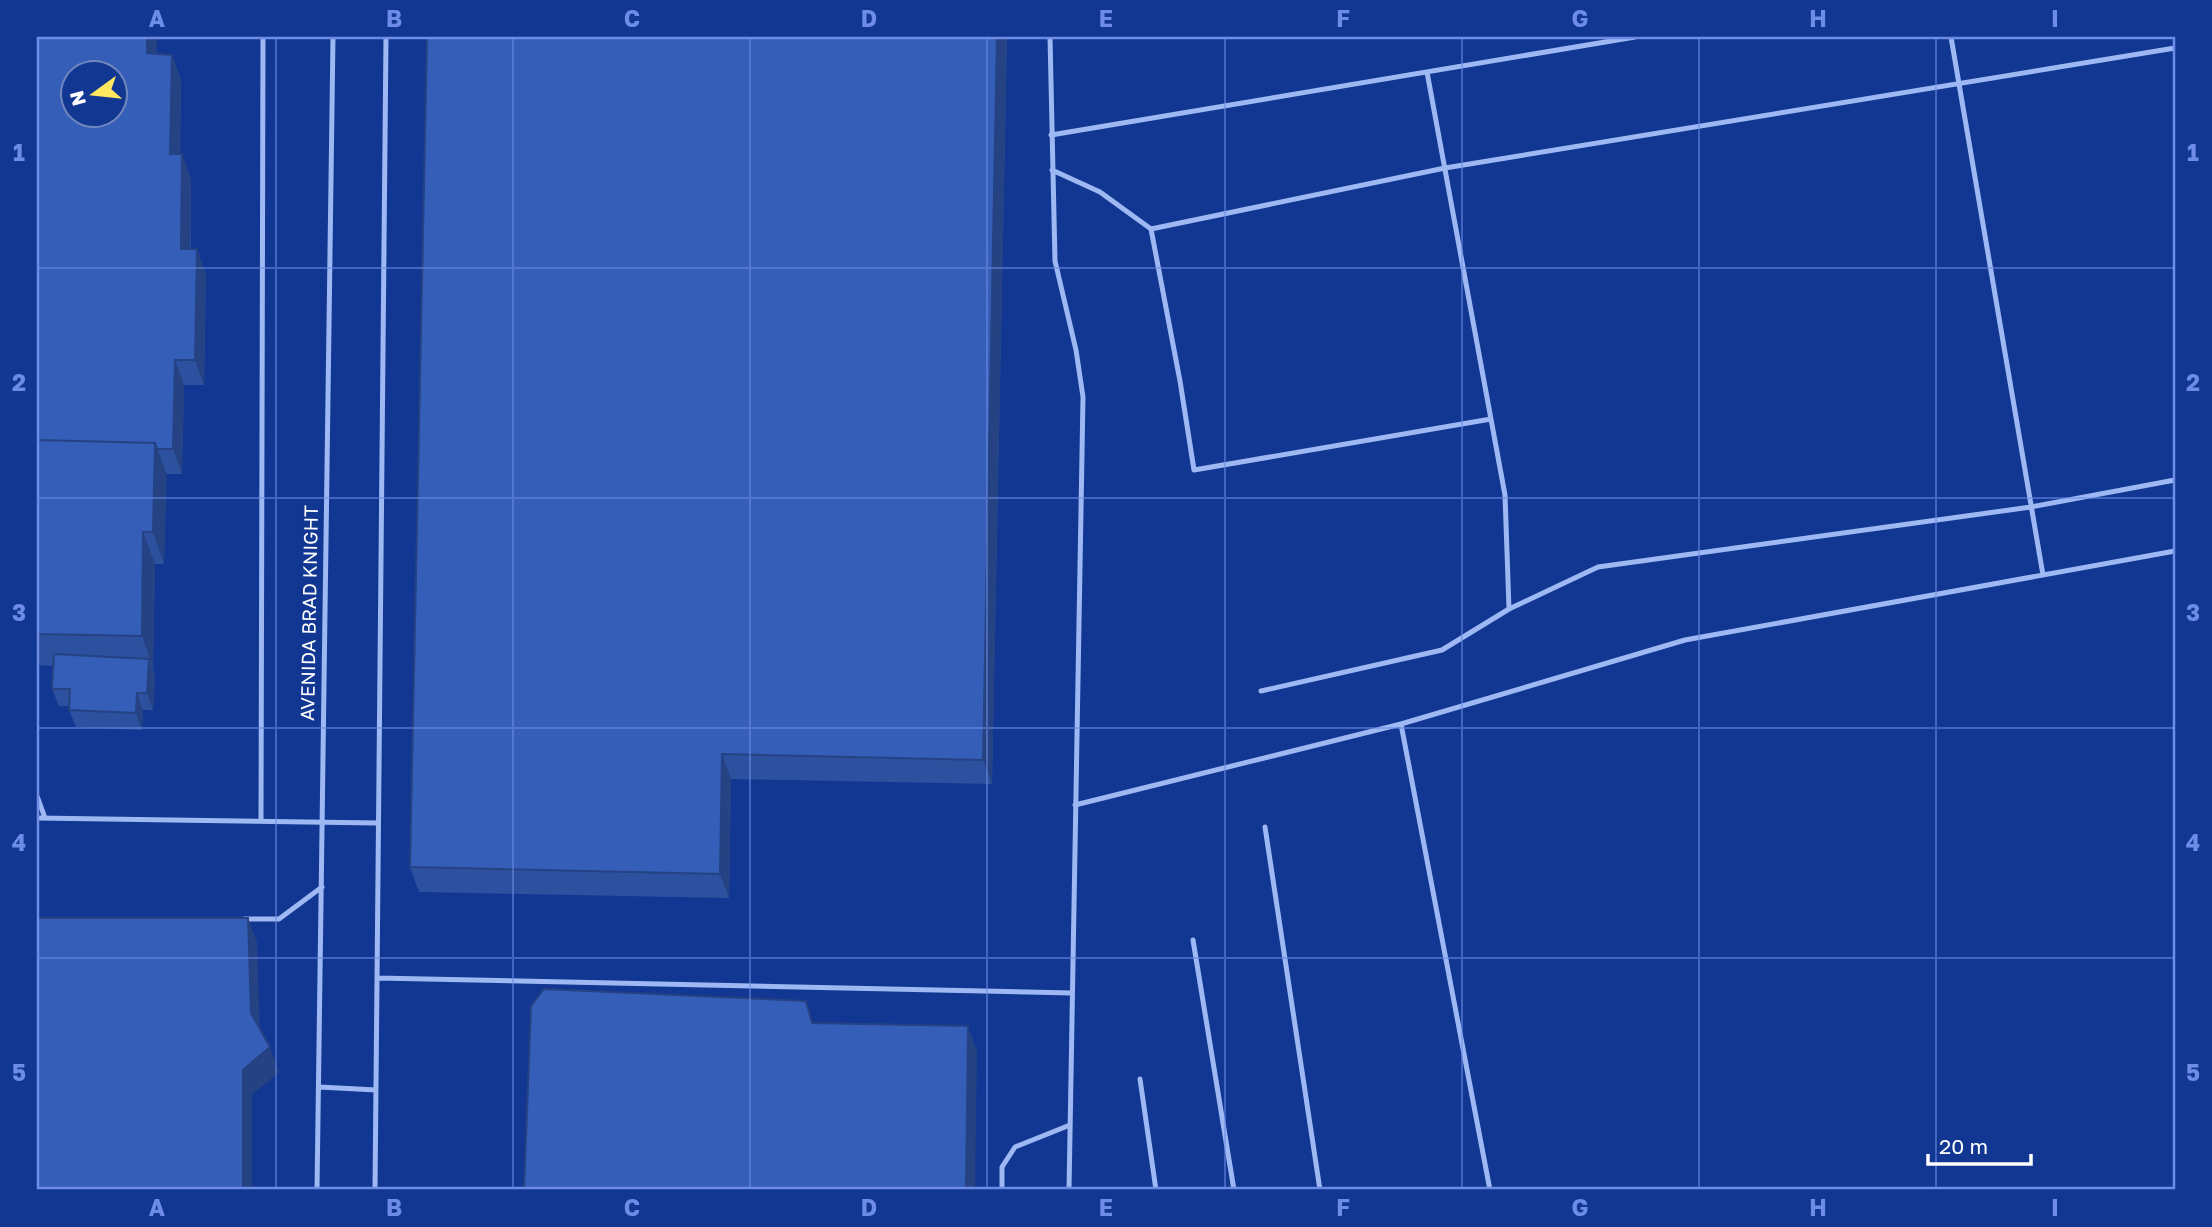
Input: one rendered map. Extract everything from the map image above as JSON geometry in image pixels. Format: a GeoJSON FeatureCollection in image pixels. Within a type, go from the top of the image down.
{"type":"FeatureCollection","features":[{"type":"Feature","properties":{"kind":"lane"},"geometry":{"type":"LineString","coordinates":[[261,821],[263,37]]}},
{"type":"Feature","properties":{"kind":"lane","name":"AVENIDA BRAD KNIGHT"},"geometry":{"type":"LineString","coordinates":[[317,1190],[333,37]]}},
{"type":"Feature","properties":{"kind":"lane"},"geometry":{"type":"LineString","coordinates":[[375,1190],[386,37]]}},
{"type":"Feature","properties":{"kind":"lane"},"geometry":{"type":"LineString","coordinates":[[1050,37],[1055,261],[1076,350],[1083,397],[1069,1190]]}},
{"type":"Feature","properties":{"kind":"lane"},"geometry":{"type":"LineString","coordinates":[[1051,135],[1635,37]]}},
{"type":"Feature","properties":{"kind":"lane"},"geometry":{"type":"LineString","coordinates":[[1951,37],[2043,575]]}},
{"type":"Feature","properties":{"kind":"lane"},"geometry":{"type":"LineString","coordinates":[[1151,229],[1445,168],[2175,48]]}},
{"type":"Feature","properties":{"kind":"lane"},"geometry":{"type":"LineString","coordinates":[[1427,72],[1505,495],[1509,609]]}},
{"type":"Feature","properties":{"kind":"lane"},"geometry":{"type":"LineString","coordinates":[[1052,170],[1100,192],[1151,229],[1194,470],[1491,419]]}},
{"type":"Feature","properties":{"kind":"lane"},"geometry":{"type":"LineString","coordinates":[[1261,691],[1442,650],[1509,609],[1598,567],[2031,507],[2175,480]]}},
{"type":"Feature","properties":{"kind":"lane"},"geometry":{"type":"LineString","coordinates":[[1075,805],[1401,724],[1685,640],[2175,551]]}},
{"type":"Feature","properties":{"kind":"lane"},"geometry":{"type":"LineString","coordinates":[[1401,724],[1490,1190]]}},
{"type":"Feature","properties":{"kind":"lane"},"geometry":{"type":"LineString","coordinates":[[37,796],[45,818]]}},
{"type":"Feature","properties":{"kind":"lane"},"geometry":{"type":"LineString","coordinates":[[37,818],[378,823]]}},
{"type":"Feature","properties":{"kind":"lane"},"geometry":{"type":"LineString","coordinates":[[1265,827],[1320,1190]]}},
{"type":"Feature","properties":{"kind":"lane"},"geometry":{"type":"LineString","coordinates":[[241,919],[279,919],[322,887]]}},
{"type":"Feature","properties":{"kind":"lane"},"geometry":{"type":"LineString","coordinates":[[1193,940],[1234,1190]]}},
{"type":"Feature","properties":{"kind":"lane"},"geometry":{"type":"LineString","coordinates":[[377,978],[1072,993]]}},
{"type":"Feature","properties":{"kind":"lane"},"geometry":{"type":"LineString","coordinates":[[1140,1079],[1156,1190]]}},
{"type":"Feature","properties":{"kind":"lane"},"geometry":{"type":"LineString","coordinates":[[319,1087],[376,1090]]}},
{"type":"Feature","properties":{"kind":"lane"},"geometry":{"type":"LineString","coordinates":[[1002,1190],[1002,1167],[1015,1147],[1070,1125]]}},
{"type":"Feature","properties":{"kind":"building"},"geometry":{"type":"Polygon","coordinates":[[[37,37],[147,37],[147,53],[172,55],[170,154],[182,154],[181,249],[197,249],[195,360],[175,360],[173,449],[157,449],[155,443],[37,440],[37,37]]]}},
{"type":"Feature","properties":{"kind":"building"},"geometry":{"type":"Polygon","coordinates":[[[427,37],[997,37],[983,760],[722,754],[720,874],[410,867],[427,37]]]}},
{"type":"Feature","properties":{"kind":"building"},"geometry":{"type":"Polygon","coordinates":[[[37,440],[155,443],[153,532],[143,532],[142,636],[37,634],[37,440]]]}},
{"type":"Feature","properties":{"kind":"building"},"geometry":{"type":"Polygon","coordinates":[[[54,654],[149,659],[147,693],[137,693],[136,713],[69,710],[70,689],[52,689],[54,654]]]}},
{"type":"Feature","properties":{"kind":"building"},"geometry":{"type":"Polygon","coordinates":[[[37,918],[248,918],[251,1013],[270,1047],[243,1070],[243,1190],[37,1190],[37,918]]]}},
{"type":"Feature","properties":{"kind":"building"},"geometry":{"type":"Polygon","coordinates":[[[544,989],[806,1001],[812,1023],[968,1026],[966,1190],[524,1190],[531,1006],[544,989]]]}}]}
